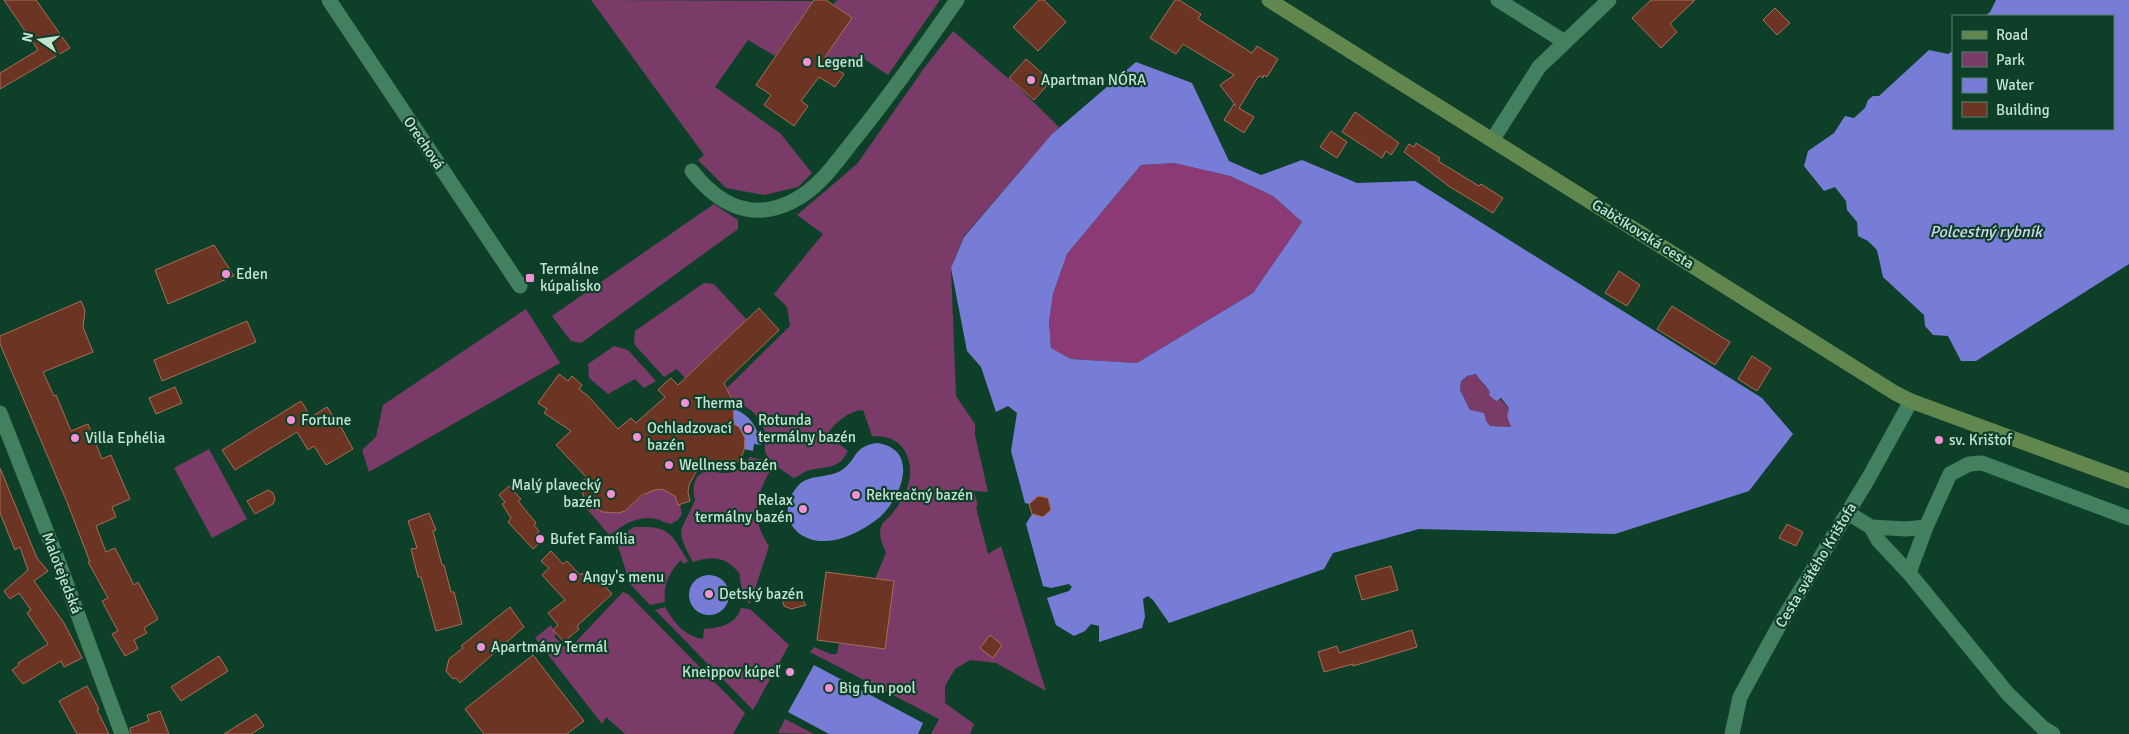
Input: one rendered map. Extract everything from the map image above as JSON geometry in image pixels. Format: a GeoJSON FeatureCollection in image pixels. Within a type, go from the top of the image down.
{"type":"FeatureCollection","features":[{"type":"Feature","properties":{"kind":"main road","name":"Gabčíkovská cesta"},"geometry":{"type":"LineString","coordinates":[[1269,0],[1911,401],[2129,481]]}},
{"type":"Feature","properties":{"kind":"street","name":"Orechová"},"geometry":{"type":"LineString","coordinates":[[329,0],[520,286]]}},
{"type":"Feature","properties":{"kind":"street"},"geometry":{"type":"LineString","coordinates":[[692,171],[712,194],[734,206],[745,209],[767,209],[786,205],[798,199],[826,175],[871,120],[957,0]]}},
{"type":"Feature","properties":{"kind":"street"},"geometry":{"type":"LineString","coordinates":[[1498,0],[1565,42]]}},
{"type":"Feature","properties":{"kind":"street"},"geometry":{"type":"LineString","coordinates":[[1493,139],[1539,67],[1609,0]]}},
{"type":"Feature","properties":{"kind":"street","name":"Cesta svätého Krištofa"},"geometry":{"type":"LineString","coordinates":[[1732,734],[1740,697],[1780,624],[1848,513],[1911,401]]}},
{"type":"Feature","properties":{"kind":"street","name":"Malotejedská"},"geometry":{"type":"LineString","coordinates":[[0,413],[57,558],[122,734]]}},
{"type":"Feature","properties":{"kind":"street"},"geometry":{"type":"LineString","coordinates":[[1909,573],[1926,527],[1950,474],[1969,464],[1982,463],[2129,518]]}},
{"type":"Feature","properties":{"kind":"street"},"geometry":{"type":"LineString","coordinates":[[1848,513],[1871,527],[1906,529],[1926,527]]}},
{"type":"Feature","properties":{"kind":"street"},"geometry":{"type":"LineString","coordinates":[[1871,527],[1878,540],[1909,573],[2008,694],[2043,728],[2053,734]]}},
{"type":"Feature","properties":{"kind":"green space"},"geometry":{"type":"Polygon","coordinates":[[[591,0],[813,1],[775,56],[748,40],[715,87],[780,133],[812,173],[798,187],[764,195],[726,188],[698,160],[704,155],[591,0]]]}},
{"type":"Feature","properties":{"kind":"green space"},"geometry":{"type":"Polygon","coordinates":[[[837,0],[940,0],[888,75],[864,59],[848,56],[833,67],[829,63],[831,60],[825,57],[852,18],[833,5],[837,0]]]}},
{"type":"Feature","properties":{"kind":"green space"},"geometry":{"type":"Polygon","coordinates":[[[953,31],[1017,86],[1059,127],[964,236],[951,268],[956,396],[975,424],[975,435],[988,492],[974,491],[978,506],[976,506],[977,511],[988,554],[1001,546],[1046,691],[996,663],[970,660],[955,669],[945,686],[945,703],[974,724],[970,734],[931,734],[939,719],[810,652],[814,647],[831,654],[837,654],[839,643],[885,649],[894,581],[875,579],[886,553],[880,537],[880,530],[901,501],[910,477],[910,468],[905,451],[891,439],[872,436],[863,410],[852,412],[834,425],[827,434],[848,451],[844,458],[830,467],[813,469],[793,478],[768,458],[765,452],[764,428],[750,409],[733,402],[727,388],[790,326],[787,307],[774,294],[823,234],[797,215],[857,164],[925,67],[953,31]]]}},
{"type":"Feature","properties":{"kind":"green space"},"geometry":{"type":"Polygon","coordinates":[[[714,204],[738,220],[738,229],[581,343],[571,341],[552,316],[714,204]]]}},
{"type":"Feature","properties":{"kind":"green space"},"geometry":{"type":"Polygon","coordinates":[[[704,283],[714,284],[747,320],[685,378],[677,369],[664,377],[634,344],[635,331],[704,283]]]}},
{"type":"Feature","properties":{"kind":"green space"},"geometry":{"type":"Polygon","coordinates":[[[526,309],[560,363],[369,472],[362,450],[376,437],[383,405],[526,309]]]}},
{"type":"Feature","properties":{"kind":"green space"},"geometry":{"type":"Polygon","coordinates":[[[614,346],[628,350],[656,381],[644,388],[635,379],[608,394],[589,378],[588,364],[614,346]]]}},
{"type":"Feature","properties":{"kind":"green space"},"geometry":{"type":"Polygon","coordinates":[[[1476,374],[1487,388],[1509,408],[1507,416],[1511,427],[1490,426],[1477,413],[1470,410],[1460,390],[1461,381],[1467,376],[1476,374]]]}},
{"type":"Feature","properties":{"kind":"green space"},"geometry":{"type":"Polygon","coordinates":[[[209,449],[247,519],[212,538],[174,468],[209,449]]]}},
{"type":"Feature","properties":{"kind":"green space"},"geometry":{"type":"Polygon","coordinates":[[[750,457],[763,460],[772,468],[762,488],[757,507],[759,526],[769,546],[750,604],[743,598],[740,574],[735,568],[725,561],[713,558],[693,562],[681,535],[683,524],[695,500],[694,487],[699,475],[708,471],[732,472],[742,466],[750,457]]]}},
{"type":"Feature","properties":{"kind":"green space"},"geometry":{"type":"Polygon","coordinates":[[[655,489],[662,489],[675,496],[678,505],[680,504],[682,514],[678,520],[671,524],[658,519],[643,518],[619,528],[610,536],[587,509],[590,506],[611,513],[619,512],[655,489]]]}},
{"type":"Feature","properties":{"kind":"green space"},"geometry":{"type":"Polygon","coordinates":[[[634,527],[656,528],[668,533],[673,537],[688,561],[684,564],[681,560],[670,574],[666,584],[665,602],[650,605],[630,584],[618,546],[621,536],[634,527]]]}},
{"type":"Feature","properties":{"kind":"green space"},"geometry":{"type":"Polygon","coordinates":[[[623,592],[628,594],[745,713],[733,734],[625,734],[606,717],[602,724],[535,638],[551,625],[556,634],[554,636],[568,650],[623,592]]]}},
{"type":"Feature","properties":{"kind":"green space"},"geometry":{"type":"Polygon","coordinates":[[[665,607],[684,631],[703,639],[704,629],[715,628],[731,622],[739,614],[741,608],[750,609],[789,645],[753,710],[655,610],[665,607]]]}},
{"type":"Feature","properties":{"kind":"green space"},"geometry":{"type":"Polygon","coordinates":[[[785,719],[814,734],[778,733],[785,719]]]}},
{"type":"Feature","properties":{"kind":"shaded area"},"geometry":{"type":"Polygon","coordinates":[[[1174,163],[1230,176],[1273,196],[1302,222],[1253,293],[1137,363],[1071,359],[1051,348],[1049,321],[1053,294],[1067,254],[1141,165],[1174,163]]]}},
{"type":"Feature","properties":{"kind":"water","name":"Polcestný rybník"},"geometry":{"type":"Polygon","coordinates":[[[1996,0],[2129,0],[2129,264],[1976,361],[1961,361],[1948,336],[1933,335],[1925,326],[1924,315],[1883,277],[1877,250],[1868,241],[1858,236],[1857,222],[1847,210],[1846,201],[1835,187],[1824,191],[1804,166],[1808,151],[1834,133],[1845,116],[1854,118],[1865,108],[1868,100],[1873,96],[1879,96],[1929,50],[1948,54],[1952,52],[1952,130],[2114,130],[2114,15],[1986,15],[1990,12],[1996,0]]]}},
{"type":"Feature","properties":{"kind":"water"},"geometry":{"type":"Polygon","coordinates":[[[1136,62],[1192,83],[1229,161],[1261,175],[1302,160],[1357,183],[1415,181],[1762,398],[1793,434],[1749,491],[1615,534],[1419,529],[1333,553],[1324,569],[1169,623],[1148,596],[1143,599],[1145,617],[1142,628],[1099,642],[1099,626],[1091,624],[1085,631],[1074,636],[1056,625],[1047,598],[1069,591],[1072,587],[1069,584],[1051,588],[1043,586],[1026,524],[1032,514],[1029,504],[1025,503],[1011,451],[1017,413],[1008,406],[996,412],[981,367],[967,351],[951,268],[964,237],[1052,134],[1136,62]],[[1174,163],[1141,165],[1067,254],[1053,294],[1049,321],[1051,348],[1071,359],[1137,363],[1253,293],[1302,222],[1273,196],[1230,176],[1174,163]],[[1476,374],[1467,376],[1461,381],[1460,390],[1470,410],[1484,413],[1486,421],[1490,426],[1511,427],[1507,416],[1509,408],[1501,398],[1496,401],[1489,395],[1490,392],[1476,374]]]}},
{"type":"Feature","properties":{"kind":"water","name":"Rotunda termálny bazén"},"geometry":{"type":"Polygon","coordinates":[[[727,407],[741,412],[754,425],[761,445],[754,444],[753,451],[744,449],[743,437],[733,423],[727,407]]]}},
{"type":"Feature","properties":{"kind":"water","name":"Rekreačný bazén"},"geometry":{"type":"Polygon","coordinates":[[[877,443],[890,447],[899,454],[903,464],[903,475],[895,498],[880,517],[854,534],[840,539],[814,540],[797,531],[791,524],[788,506],[797,487],[812,478],[842,470],[851,462],[859,450],[877,443]]]}},
{"type":"Feature","properties":{"kind":"water","name":"Detský bazén"},"geometry":{"type":"Polygon","coordinates":[[[713,575],[720,578],[726,584],[729,595],[728,603],[720,612],[713,615],[705,615],[698,612],[690,603],[689,591],[692,584],[701,576],[713,575]]]}},
{"type":"Feature","properties":{"kind":"water","name":"Big fun pool"},"geometry":{"type":"Polygon","coordinates":[[[814,665],[923,723],[918,734],[829,734],[788,712],[814,665]]]}},
{"type":"Feature","properties":{"kind":"building"},"geometry":{"type":"Polygon","coordinates":[[[4,0],[36,0],[70,48],[0,89],[0,73],[38,50],[4,0]]]}},
{"type":"Feature","properties":{"kind":"building"},"geometry":{"type":"Polygon","coordinates":[[[814,0],[826,0],[852,18],[825,57],[831,60],[828,64],[844,74],[835,87],[819,77],[801,101],[808,106],[794,126],[764,105],[771,95],[756,85],[814,0]]]}},
{"type":"Feature","properties":{"kind":"building"},"geometry":{"type":"Polygon","coordinates":[[[1039,0],[1044,0],[1066,22],[1038,51],[1013,27],[1039,0]]]}},
{"type":"Feature","properties":{"kind":"building"},"geometry":{"type":"Polygon","coordinates":[[[1175,0],[1179,0],[1201,14],[1198,19],[1252,53],[1257,46],[1278,59],[1267,77],[1264,75],[1263,78],[1258,77],[1239,108],[1254,117],[1244,133],[1224,120],[1234,104],[1236,106],[1220,85],[1234,75],[1183,44],[1176,54],[1150,38],[1175,0]]]}},
{"type":"Feature","properties":{"kind":"building"},"geometry":{"type":"Polygon","coordinates":[[[1651,0],[1695,0],[1670,24],[1677,32],[1661,48],[1632,18],[1651,0]]]}},
{"type":"Feature","properties":{"kind":"building"},"geometry":{"type":"Polygon","coordinates":[[[1775,8],[1790,23],[1777,35],[1763,20],[1775,8]]]}},
{"type":"Feature","properties":{"kind":"building","name":"Apartman NÓRA"},"geometry":{"type":"Polygon","coordinates":[[[1026,59],[1051,81],[1034,100],[1009,78],[1026,59]]]}},
{"type":"Feature","properties":{"kind":"building"},"geometry":{"type":"Polygon","coordinates":[[[1355,112],[1399,143],[1391,155],[1386,151],[1382,158],[1342,132],[1355,112]]]}},
{"type":"Feature","properties":{"kind":"building"},"geometry":{"type":"Polygon","coordinates":[[[1331,131],[1347,142],[1337,158],[1320,147],[1331,131]]]}},
{"type":"Feature","properties":{"kind":"building"},"geometry":{"type":"Polygon","coordinates":[[[1416,143],[1440,158],[1438,161],[1503,198],[1493,213],[1450,187],[1404,152],[1409,144],[1414,147],[1416,143]]]}},
{"type":"Feature","properties":{"kind":"building"},"geometry":{"type":"Polygon","coordinates":[[[214,245],[234,276],[168,304],[155,270],[214,245]]]}},
{"type":"Feature","properties":{"kind":"building"},"geometry":{"type":"Polygon","coordinates":[[[1619,271],[1640,285],[1627,306],[1605,293],[1619,271]]]}},
{"type":"Feature","properties":{"kind":"building"},"geometry":{"type":"Polygon","coordinates":[[[81,301],[85,310],[83,327],[93,352],[43,372],[54,396],[56,395],[71,431],[88,424],[102,459],[111,455],[130,499],[112,507],[116,517],[96,526],[106,552],[115,548],[134,585],[138,582],[158,619],[144,628],[147,633],[134,640],[138,649],[125,656],[112,634],[118,631],[102,601],[108,598],[88,562],[90,562],[67,502],[0,344],[0,336],[81,301]]]}},
{"type":"Feature","properties":{"kind":"building"},"geometry":{"type":"Polygon","coordinates":[[[1672,306],[1730,342],[1715,365],[1657,329],[1672,306]]]}},
{"type":"Feature","properties":{"kind":"building"},"geometry":{"type":"Polygon","coordinates":[[[759,308],[779,330],[724,383],[733,402],[734,424],[739,427],[745,438],[744,451],[738,462],[727,467],[712,465],[696,472],[689,485],[690,501],[678,505],[675,496],[662,489],[642,495],[625,511],[618,513],[603,512],[590,506],[584,498],[580,482],[587,478],[556,445],[571,431],[544,413],[547,409],[538,403],[559,374],[568,381],[572,376],[582,385],[579,389],[588,396],[618,429],[631,418],[636,423],[665,397],[658,390],[665,383],[671,378],[678,385],[759,308]]]}},
{"type":"Feature","properties":{"kind":"building"},"geometry":{"type":"Polygon","coordinates":[[[247,321],[256,342],[162,381],[154,360],[247,321]]]}},
{"type":"Feature","properties":{"kind":"building"},"geometry":{"type":"Polygon","coordinates":[[[1752,356],[1771,368],[1757,391],[1738,379],[1752,356]]]}},
{"type":"Feature","properties":{"kind":"building"},"geometry":{"type":"Polygon","coordinates":[[[175,387],[182,403],[156,414],[149,398],[175,387]]]}},
{"type":"Feature","properties":{"kind":"building"},"geometry":{"type":"Polygon","coordinates":[[[301,401],[311,417],[327,407],[353,449],[326,465],[314,446],[308,450],[297,432],[235,470],[222,450],[301,401]]]}},
{"type":"Feature","properties":{"kind":"building"},"geometry":{"type":"Polygon","coordinates":[[[0,468],[37,558],[48,571],[34,581],[64,623],[82,658],[64,667],[61,661],[23,684],[12,670],[19,665],[18,663],[48,644],[27,613],[31,610],[19,593],[10,599],[4,591],[28,570],[20,547],[15,550],[0,513],[0,468]]]}},
{"type":"Feature","properties":{"kind":"building"},"geometry":{"type":"Polygon","coordinates":[[[509,486],[521,499],[518,501],[536,523],[534,525],[539,531],[537,534],[543,540],[533,549],[508,522],[511,518],[502,504],[505,502],[499,495],[509,486]]]}},
{"type":"Feature","properties":{"kind":"building"},"geometry":{"type":"Polygon","coordinates":[[[268,490],[273,493],[275,499],[273,504],[255,514],[247,501],[268,490]]]}},
{"type":"Feature","properties":{"kind":"building"},"geometry":{"type":"Polygon","coordinates":[[[1038,496],[1048,498],[1051,510],[1043,517],[1032,514],[1029,504],[1038,496]]]}},
{"type":"Feature","properties":{"kind":"building"},"geometry":{"type":"Polygon","coordinates":[[[429,513],[436,530],[433,531],[442,565],[444,565],[451,592],[454,592],[462,624],[436,631],[421,577],[418,577],[411,549],[417,548],[408,521],[429,513]]]}},
{"type":"Feature","properties":{"kind":"building"},"geometry":{"type":"Polygon","coordinates":[[[1787,524],[1803,532],[1796,546],[1779,538],[1787,524]]]}},
{"type":"Feature","properties":{"kind":"building"},"geometry":{"type":"Polygon","coordinates":[[[551,551],[563,564],[567,561],[580,575],[582,573],[589,580],[595,575],[612,594],[577,626],[579,629],[564,642],[553,630],[558,625],[548,613],[565,600],[542,575],[549,568],[541,561],[551,551]]]}},
{"type":"Feature","properties":{"kind":"building"},"geometry":{"type":"Polygon","coordinates":[[[1391,566],[1398,590],[1362,600],[1355,576],[1391,566]]]}},
{"type":"Feature","properties":{"kind":"building"},"geometry":{"type":"Polygon","coordinates":[[[826,572],[894,581],[885,649],[817,640],[826,572]]]}},
{"type":"Feature","properties":{"kind":"building"},"geometry":{"type":"Polygon","coordinates":[[[791,590],[797,592],[806,605],[791,609],[784,606],[783,595],[791,590]]]}},
{"type":"Feature","properties":{"kind":"building"},"geometry":{"type":"Polygon","coordinates":[[[510,607],[524,627],[460,683],[456,678],[453,679],[446,671],[449,659],[463,648],[461,646],[510,607]]]}},
{"type":"Feature","properties":{"kind":"building"},"geometry":{"type":"Polygon","coordinates":[[[1412,630],[1417,647],[1353,666],[1353,664],[1324,672],[1318,652],[1337,646],[1339,653],[1412,630]]]}},
{"type":"Feature","properties":{"kind":"building"},"geometry":{"type":"Polygon","coordinates":[[[990,635],[1002,645],[993,658],[980,648],[990,635]]]}},
{"type":"Feature","properties":{"kind":"building"},"geometry":{"type":"Polygon","coordinates":[[[533,655],[584,721],[567,734],[484,734],[465,709],[533,655]]]}},
{"type":"Feature","properties":{"kind":"building"},"geometry":{"type":"Polygon","coordinates":[[[219,656],[228,671],[181,701],[171,687],[219,656]]]}},
{"type":"Feature","properties":{"kind":"building"},"geometry":{"type":"Polygon","coordinates":[[[87,686],[109,734],[77,734],[59,701],[87,686]]]}},
{"type":"Feature","properties":{"kind":"building"},"geometry":{"type":"Polygon","coordinates":[[[160,711],[169,734],[131,734],[130,728],[149,721],[147,715],[160,711]]]}},
{"type":"Feature","properties":{"kind":"building"},"geometry":{"type":"Polygon","coordinates":[[[256,714],[264,726],[251,734],[224,734],[256,714]]]}},
{"type":"Feature","properties":{"kind":"place","name":"Legend"},"geometry":{"type":"Point","coordinates":[807,62]}},
{"type":"Feature","properties":{"kind":"place","name":"Apartman NÓRA"},"geometry":{"type":"Point","coordinates":[1031,80]}},
{"type":"Feature","properties":{"kind":"place","name":"Eden"},"geometry":{"type":"Point","coordinates":[226,274]}},
{"type":"Feature","properties":{"kind":"place","name":"Termálne kúpalisko"},"geometry":{"type":"Point","coordinates":[530,278]}},
{"type":"Feature","properties":{"kind":"place","name":"Therma"},"geometry":{"type":"Point","coordinates":[685,403]}},
{"type":"Feature","properties":{"kind":"place","name":"Fortune"},"geometry":{"type":"Point","coordinates":[291,420]}},
{"type":"Feature","properties":{"kind":"place","name":"Rotunda termálny bazén"},"geometry":{"type":"Point","coordinates":[748,429]}},
{"type":"Feature","properties":{"kind":"place","name":"Ochladzovací bazén"},"geometry":{"type":"Point","coordinates":[637,437]}},
{"type":"Feature","properties":{"kind":"place","name":"Villa Ephélia"},"geometry":{"type":"Point","coordinates":[75,438]}},
{"type":"Feature","properties":{"kind":"place","name":"sv. Krištof"},"geometry":{"type":"Point","coordinates":[1939,440]}},
{"type":"Feature","properties":{"kind":"place","name":"Wellness bazén"},"geometry":{"type":"Point","coordinates":[669,465]}},
{"type":"Feature","properties":{"kind":"place","name":"Malý plavecký bazén"},"geometry":{"type":"Point","coordinates":[611,494]}},
{"type":"Feature","properties":{"kind":"place","name":"Rekreačný bazén"},"geometry":{"type":"Point","coordinates":[856,495]}},
{"type":"Feature","properties":{"kind":"place","name":"Relax termálny bazén"},"geometry":{"type":"Point","coordinates":[803,509]}},
{"type":"Feature","properties":{"kind":"place","name":"Bufet Família"},"geometry":{"type":"Point","coordinates":[540,539]}},
{"type":"Feature","properties":{"kind":"place","name":"Angy's menu"},"geometry":{"type":"Point","coordinates":[573,577]}},
{"type":"Feature","properties":{"kind":"place","name":"Detský bazén"},"geometry":{"type":"Point","coordinates":[709,594]}},
{"type":"Feature","properties":{"kind":"place","name":"Apartmány Termál"},"geometry":{"type":"Point","coordinates":[481,647]}},
{"type":"Feature","properties":{"kind":"place","name":"Kneippov kúpeľ"},"geometry":{"type":"Point","coordinates":[790,672]}},
{"type":"Feature","properties":{"kind":"place","name":"Big fun pool"},"geometry":{"type":"Point","coordinates":[829,688]}}]}
